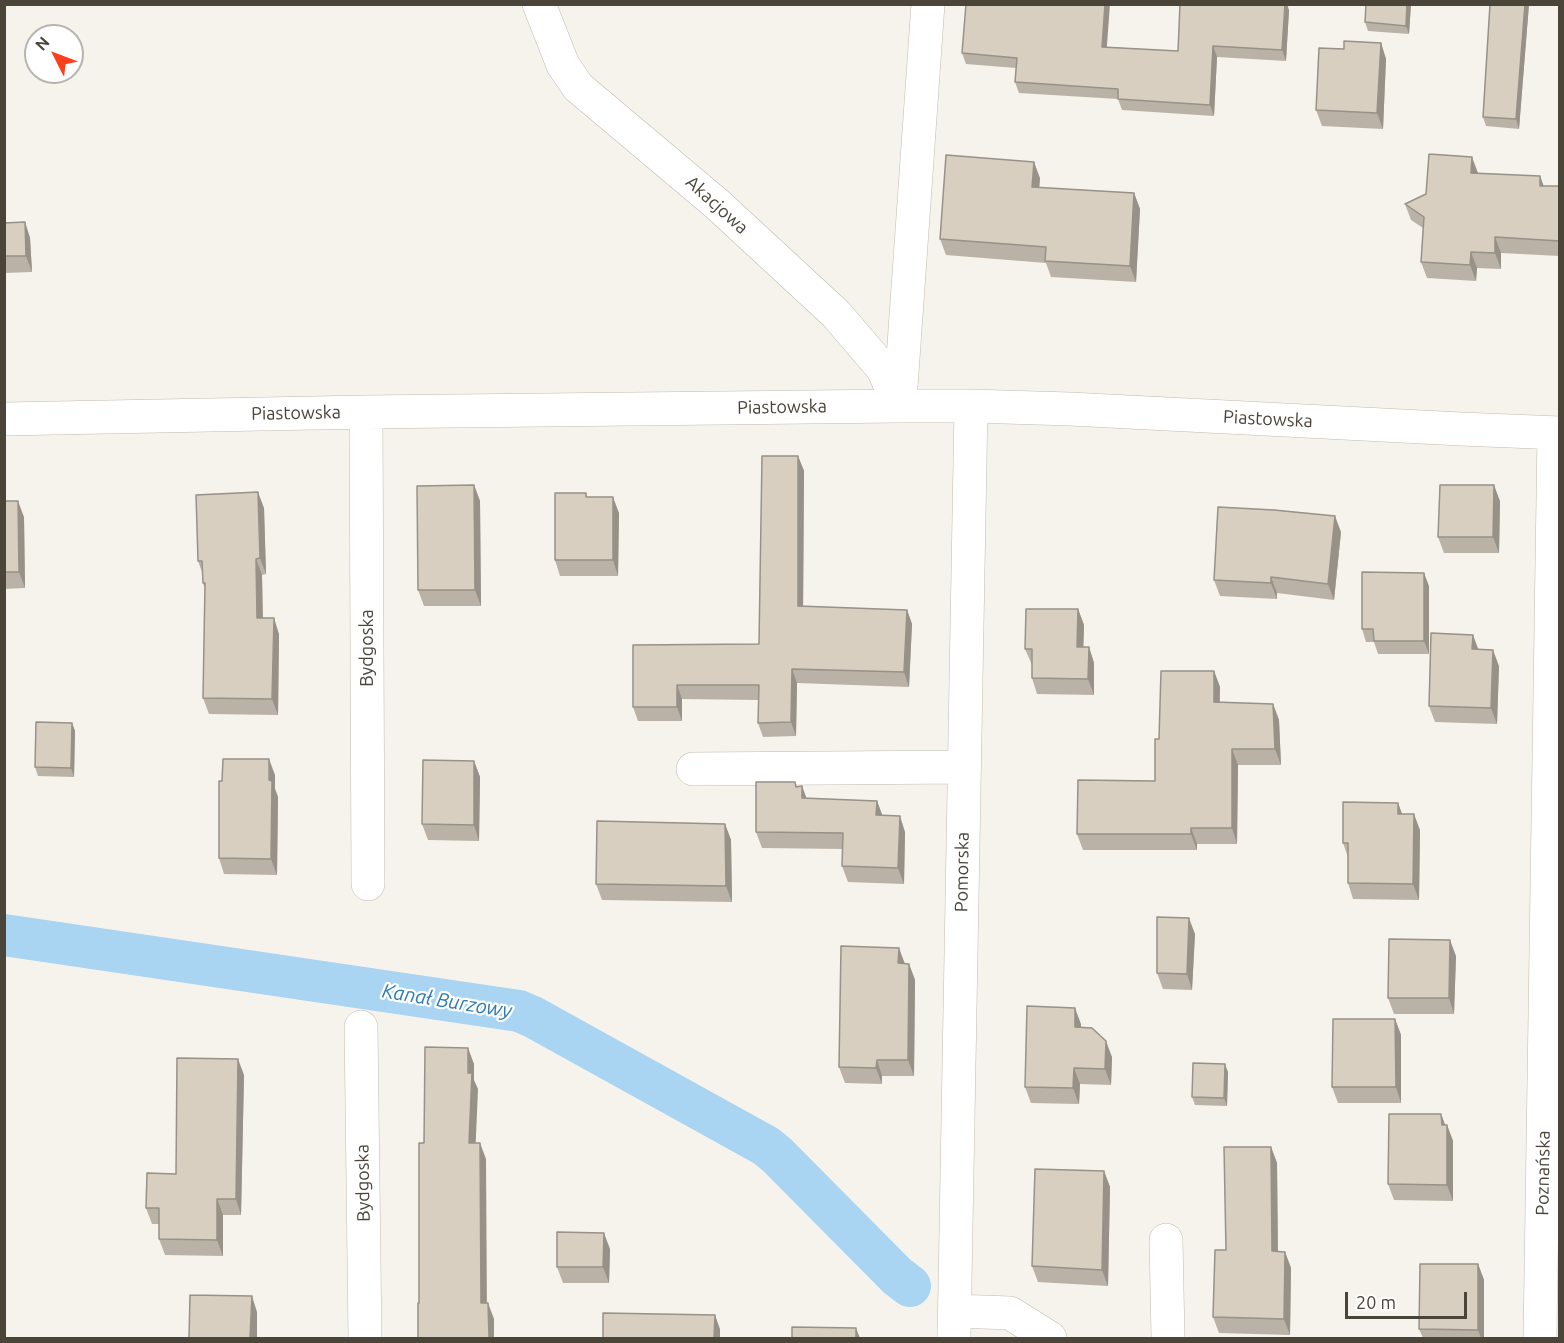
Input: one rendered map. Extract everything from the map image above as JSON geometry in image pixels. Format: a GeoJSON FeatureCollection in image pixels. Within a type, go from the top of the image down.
{"type":"FeatureCollection","features":[{"type":"Feature","properties":{"kind":"street","name":"Akacjowa"},"geometry":{"type":"LineString","coordinates":[[539,4],[563,65],[579,87],[717,204],[836,314],[883,369],[899,406]]}},
{"type":"Feature","properties":{"kind":"street"},"geometry":{"type":"LineString","coordinates":[[899,406],[928,4]]}},
{"type":"Feature","properties":{"kind":"street","name":"Piastowska"},"geometry":{"type":"LineString","coordinates":[[4,419],[366,412],[971,406],[1557,433]]}},
{"type":"Feature","properties":{"kind":"street","name":"Pomorska"},"geometry":{"type":"LineString","coordinates":[[954,1325],[971,406]]}},
{"type":"Feature","properties":{"kind":"street","name":"Bydgoska"},"geometry":{"type":"LineString","coordinates":[[366,412],[368,884]]}},
{"type":"Feature","properties":{"kind":"street","name":"Poznańska"},"geometry":{"type":"LineString","coordinates":[[1540,1338],[1557,433]]}},
{"type":"Feature","properties":{"kind":"street"},"geometry":{"type":"LineString","coordinates":[[693,769],[964,767]]}},
{"type":"Feature","properties":{"kind":"street","name":"Bydgoska"},"geometry":{"type":"LineString","coordinates":[[361,1027],[365,1338]]}},
{"type":"Feature","properties":{"kind":"street"},"geometry":{"type":"LineString","coordinates":[[1166,1240],[1168,1338]]}},
{"type":"Feature","properties":{"kind":"street"},"geometry":{"type":"LineString","coordinates":[[954,1325],[1010,1313],[1050,1338]]}},
{"type":"Feature","properties":{"kind":"building"},"geometry":{"type":"Polygon","coordinates":[[[966,4],[1105,4],[1102,47],[1178,51],[1180,4],[1285,4],[1282,50],[1213,46],[1210,105],[1118,99],[1118,89],[1015,82],[1017,58],[962,53],[966,4]]]}},
{"type":"Feature","properties":{"kind":"building"},"geometry":{"type":"Polygon","coordinates":[[[1366,4],[1407,4],[1406,26],[1365,22],[1366,4]]]}},
{"type":"Feature","properties":{"kind":"building"},"geometry":{"type":"Polygon","coordinates":[[[1490,4],[1525,4],[1516,119],[1483,117],[1490,4]]]}},
{"type":"Feature","properties":{"kind":"building"},"geometry":{"type":"Polygon","coordinates":[[[1344,41],[1381,43],[1377,113],[1316,110],[1319,48],[1344,49],[1344,41]]]}},
{"type":"Feature","properties":{"kind":"building"},"geometry":{"type":"Polygon","coordinates":[[[1429,154],[1472,157],[1471,173],[1540,176],[1540,186],[1560,186],[1560,241],[1495,237],[1495,253],[1471,252],[1470,265],[1421,262],[1424,217],[1405,204],[1426,194],[1429,154]]]}},
{"type":"Feature","properties":{"kind":"building"},"geometry":{"type":"Polygon","coordinates":[[[946,155],[1034,162],[1032,187],[1134,193],[1130,266],[1045,261],[1046,247],[940,239],[946,155]]]}},
{"type":"Feature","properties":{"kind":"building"},"geometry":{"type":"Polygon","coordinates":[[[25,222],[26,256],[4,256],[4,223],[25,222]]]}},
{"type":"Feature","properties":{"kind":"building"},"geometry":{"type":"Polygon","coordinates":[[[762,456],[798,456],[798,606],[907,610],[904,672],[792,669],[791,722],[758,723],[759,685],[677,685],[677,707],[633,707],[633,645],[759,644],[762,456]]]}},
{"type":"Feature","properties":{"kind":"building"},"geometry":{"type":"Polygon","coordinates":[[[474,485],[475,590],[418,590],[417,486],[474,485]]]}},
{"type":"Feature","properties":{"kind":"building"},"geometry":{"type":"Polygon","coordinates":[[[1440,485],[1494,485],[1493,537],[1438,537],[1440,485]]]}},
{"type":"Feature","properties":{"kind":"building"},"geometry":{"type":"Polygon","coordinates":[[[258,492],[260,558],[256,559],[257,618],[274,618],[272,699],[203,698],[205,583],[203,583],[202,561],[198,561],[196,495],[258,492]]]}},
{"type":"Feature","properties":{"kind":"building"},"geometry":{"type":"Polygon","coordinates":[[[555,493],[586,493],[586,497],[613,497],[613,560],[555,560],[555,493]]]}},
{"type":"Feature","properties":{"kind":"building"},"geometry":{"type":"Polygon","coordinates":[[[4,501],[18,501],[19,572],[4,572],[4,501]]]}},
{"type":"Feature","properties":{"kind":"building"},"geometry":{"type":"Polygon","coordinates":[[[1218,507],[1335,516],[1328,584],[1271,577],[1271,583],[1214,580],[1218,507]]]}},
{"type":"Feature","properties":{"kind":"building"},"geometry":{"type":"Polygon","coordinates":[[[1362,572],[1424,573],[1424,641],[1374,641],[1373,629],[1362,629],[1362,572]]]}},
{"type":"Feature","properties":{"kind":"building"},"geometry":{"type":"Polygon","coordinates":[[[1026,609],[1078,609],[1077,647],[1089,647],[1088,679],[1032,678],[1032,649],[1025,649],[1026,609]]]}},
{"type":"Feature","properties":{"kind":"building"},"geometry":{"type":"Polygon","coordinates":[[[1431,633],[1473,635],[1472,649],[1493,650],[1491,708],[1429,706],[1431,633]]]}},
{"type":"Feature","properties":{"kind":"building"},"geometry":{"type":"Polygon","coordinates":[[[1161,671],[1214,671],[1214,702],[1273,704],[1275,749],[1232,749],[1232,828],[1191,828],[1191,834],[1077,834],[1078,780],[1155,781],[1155,739],[1159,739],[1161,671]]]}},
{"type":"Feature","properties":{"kind":"building"},"geometry":{"type":"Polygon","coordinates":[[[36,722],[72,723],[71,768],[35,767],[36,722]]]}},
{"type":"Feature","properties":{"kind":"building"},"geometry":{"type":"Polygon","coordinates":[[[223,759],[269,759],[269,780],[272,781],[271,859],[219,858],[219,781],[222,781],[223,759]]]}},
{"type":"Feature","properties":{"kind":"building"},"geometry":{"type":"Polygon","coordinates":[[[423,760],[474,761],[474,825],[422,824],[423,760]]]}},
{"type":"Feature","properties":{"kind":"building"},"geometry":{"type":"Polygon","coordinates":[[[756,782],[795,782],[796,787],[802,786],[802,798],[877,801],[876,815],[900,816],[898,868],[842,866],[843,833],[756,832],[756,782]]]}},
{"type":"Feature","properties":{"kind":"building"},"geometry":{"type":"Polygon","coordinates":[[[1343,802],[1398,803],[1398,814],[1414,814],[1413,884],[1348,883],[1348,843],[1343,843],[1343,802]]]}},
{"type":"Feature","properties":{"kind":"building"},"geometry":{"type":"Polygon","coordinates":[[[597,821],[725,824],[726,886],[596,884],[597,821]]]}},
{"type":"Feature","properties":{"kind":"building"},"geometry":{"type":"Polygon","coordinates":[[[1157,917],[1189,918],[1187,974],[1157,973],[1157,917]]]}},
{"type":"Feature","properties":{"kind":"building"},"geometry":{"type":"Polygon","coordinates":[[[1389,939],[1450,940],[1449,998],[1388,998],[1389,939]]]}},
{"type":"Feature","properties":{"kind":"building"},"geometry":{"type":"Polygon","coordinates":[[[841,946],[899,948],[898,963],[909,964],[908,1060],[877,1060],[876,1068],[839,1067],[841,946]]]}},
{"type":"Feature","properties":{"kind":"building"},"geometry":{"type":"Polygon","coordinates":[[[1027,1006],[1075,1008],[1075,1027],[1092,1028],[1106,1041],[1105,1069],[1074,1068],[1073,1088],[1025,1087],[1027,1006]]]}},
{"type":"Feature","properties":{"kind":"building"},"geometry":{"type":"Polygon","coordinates":[[[1333,1019],[1395,1019],[1396,1087],[1332,1087],[1333,1019]]]}},
{"type":"Feature","properties":{"kind":"building"},"geometry":{"type":"Polygon","coordinates":[[[425,1047],[468,1048],[468,1073],[472,1073],[469,1143],[480,1143],[481,1303],[488,1303],[489,1338],[418,1338],[419,1143],[424,1143],[425,1047]]]}},
{"type":"Feature","properties":{"kind":"building"},"geometry":{"type":"Polygon","coordinates":[[[177,1058],[238,1059],[236,1199],[217,1199],[217,1240],[159,1239],[159,1208],[146,1208],[147,1173],[176,1174],[177,1058]]]}},
{"type":"Feature","properties":{"kind":"building"},"geometry":{"type":"Polygon","coordinates":[[[1193,1063],[1225,1064],[1224,1098],[1192,1097],[1193,1063]]]}},
{"type":"Feature","properties":{"kind":"building"},"geometry":{"type":"Polygon","coordinates":[[[1389,1114],[1441,1114],[1442,1125],[1447,1125],[1447,1185],[1388,1184],[1389,1114]]]}},
{"type":"Feature","properties":{"kind":"building"},"geometry":{"type":"Polygon","coordinates":[[[1224,1147],[1271,1147],[1272,1251],[1285,1252],[1284,1319],[1213,1317],[1215,1250],[1226,1250],[1224,1147]]]}},
{"type":"Feature","properties":{"kind":"building"},"geometry":{"type":"Polygon","coordinates":[[[1035,1169],[1104,1171],[1102,1270],[1032,1266],[1035,1169]]]}},
{"type":"Feature","properties":{"kind":"building"},"geometry":{"type":"Polygon","coordinates":[[[557,1232],[604,1233],[603,1267],[557,1267],[557,1232]]]}},
{"type":"Feature","properties":{"kind":"building"},"geometry":{"type":"Polygon","coordinates":[[[1420,1264],[1478,1264],[1478,1330],[1419,1329],[1420,1264]]]}},
{"type":"Feature","properties":{"kind":"building"},"geometry":{"type":"Polygon","coordinates":[[[190,1295],[252,1296],[250,1338],[189,1338],[190,1295]]]}},
{"type":"Feature","properties":{"kind":"building"},"geometry":{"type":"Polygon","coordinates":[[[603,1313],[715,1315],[714,1338],[603,1338],[603,1313]]]}},
{"type":"Feature","properties":{"kind":"building"},"geometry":{"type":"Polygon","coordinates":[[[792,1327],[856,1328],[856,1338],[792,1338],[792,1327]]]}},
{"type":"Feature","properties":{"kind":"waterway","name":"Kanał Burzowy"},"geometry":{"type":"LineString","coordinates":[[4,935],[519,1011],[766,1146],[897,1276],[910,1286]]}}]}
